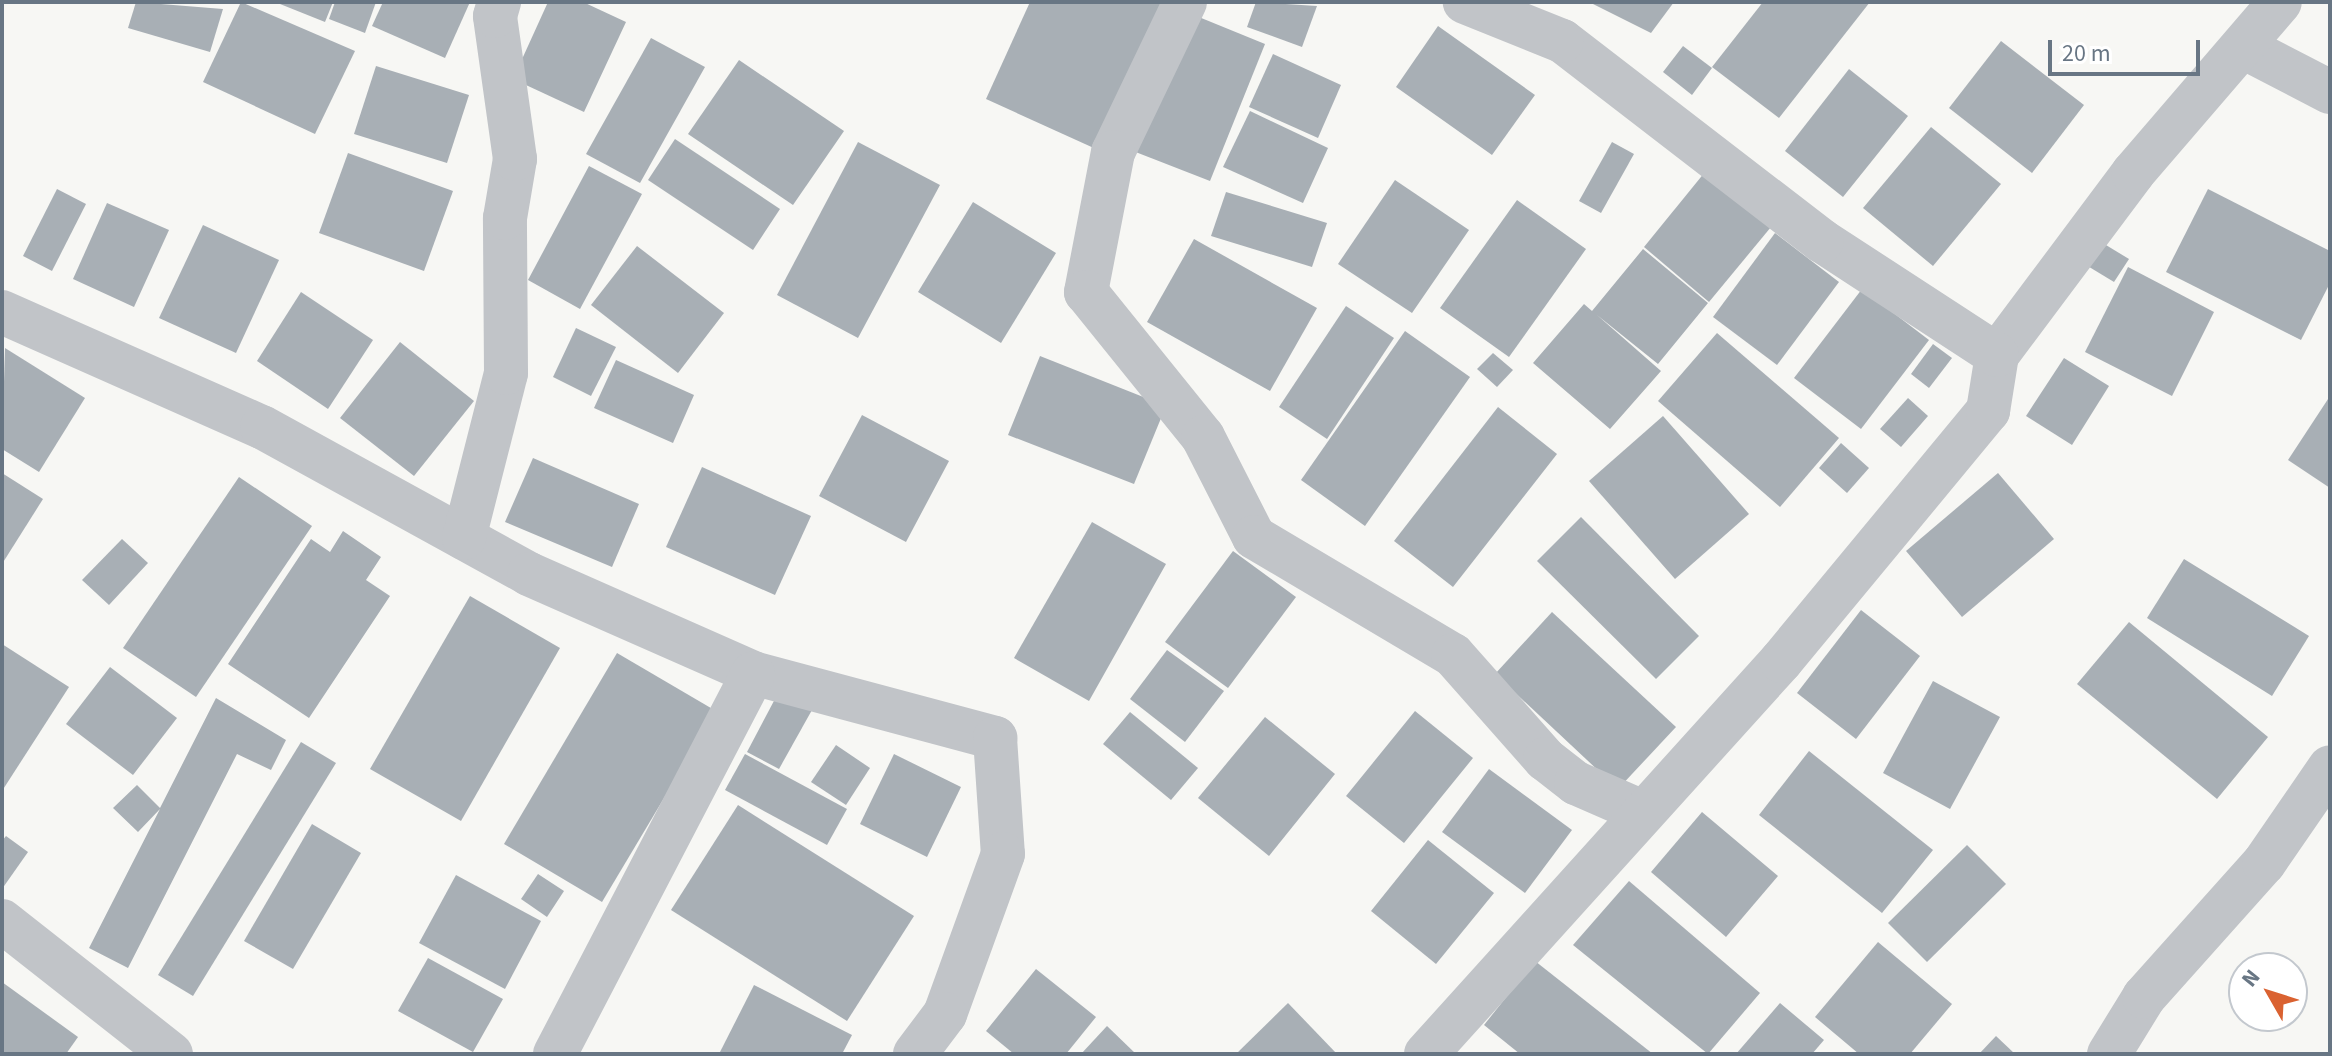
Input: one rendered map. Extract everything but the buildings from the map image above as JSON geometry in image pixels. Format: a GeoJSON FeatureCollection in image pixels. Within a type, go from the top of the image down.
{"type":"FeatureCollection","features":[{"type":"Feature","properties":{"kind":"street"},"geometry":{"type":"LineString","coordinates":[[464,538],[506,373],[505,218],[515,159],[495,16],[499,2]]}},
{"type":"Feature","properties":{"kind":"street"},"geometry":{"type":"LineString","coordinates":[[1185,2],[1113,152],[1086,292],[1203,437],[1254,537],[1453,655],[1545,759],[1576,783],[1640,811]]}},
{"type":"Feature","properties":{"kind":"street"},"geometry":{"type":"LineString","coordinates":[[1465,2],[1562,41],[1822,241],[1997,355]]}},
{"type":"Feature","properties":{"kind":"street"},"geometry":{"type":"LineString","coordinates":[[1426,1054],[1640,811],[1781,661],[1988,411],[1997,355],[2133,173],[2245,48],[2280,2]]}},
{"type":"Feature","properties":{"kind":"street"},"geometry":{"type":"LineString","coordinates":[[2245,48],[2330,92]]}},
{"type":"Feature","properties":{"kind":"street"},"geometry":{"type":"LineString","coordinates":[[2,312],[262,427],[464,538],[753,673],[995,738],[1003,854],[945,1014],[915,1054]]}},
{"type":"Feature","properties":{"kind":"street"},"geometry":{"type":"LineString","coordinates":[[555,1054],[753,673]]}},
{"type":"Feature","properties":{"kind":"street"},"geometry":{"type":"LineString","coordinates":[[2109,1054],[2144,997],[2264,863],[2330,767]]}},
{"type":"Feature","properties":{"kind":"street"},"geometry":{"type":"LineString","coordinates":[[2,921],[171,1054]]}}]}
